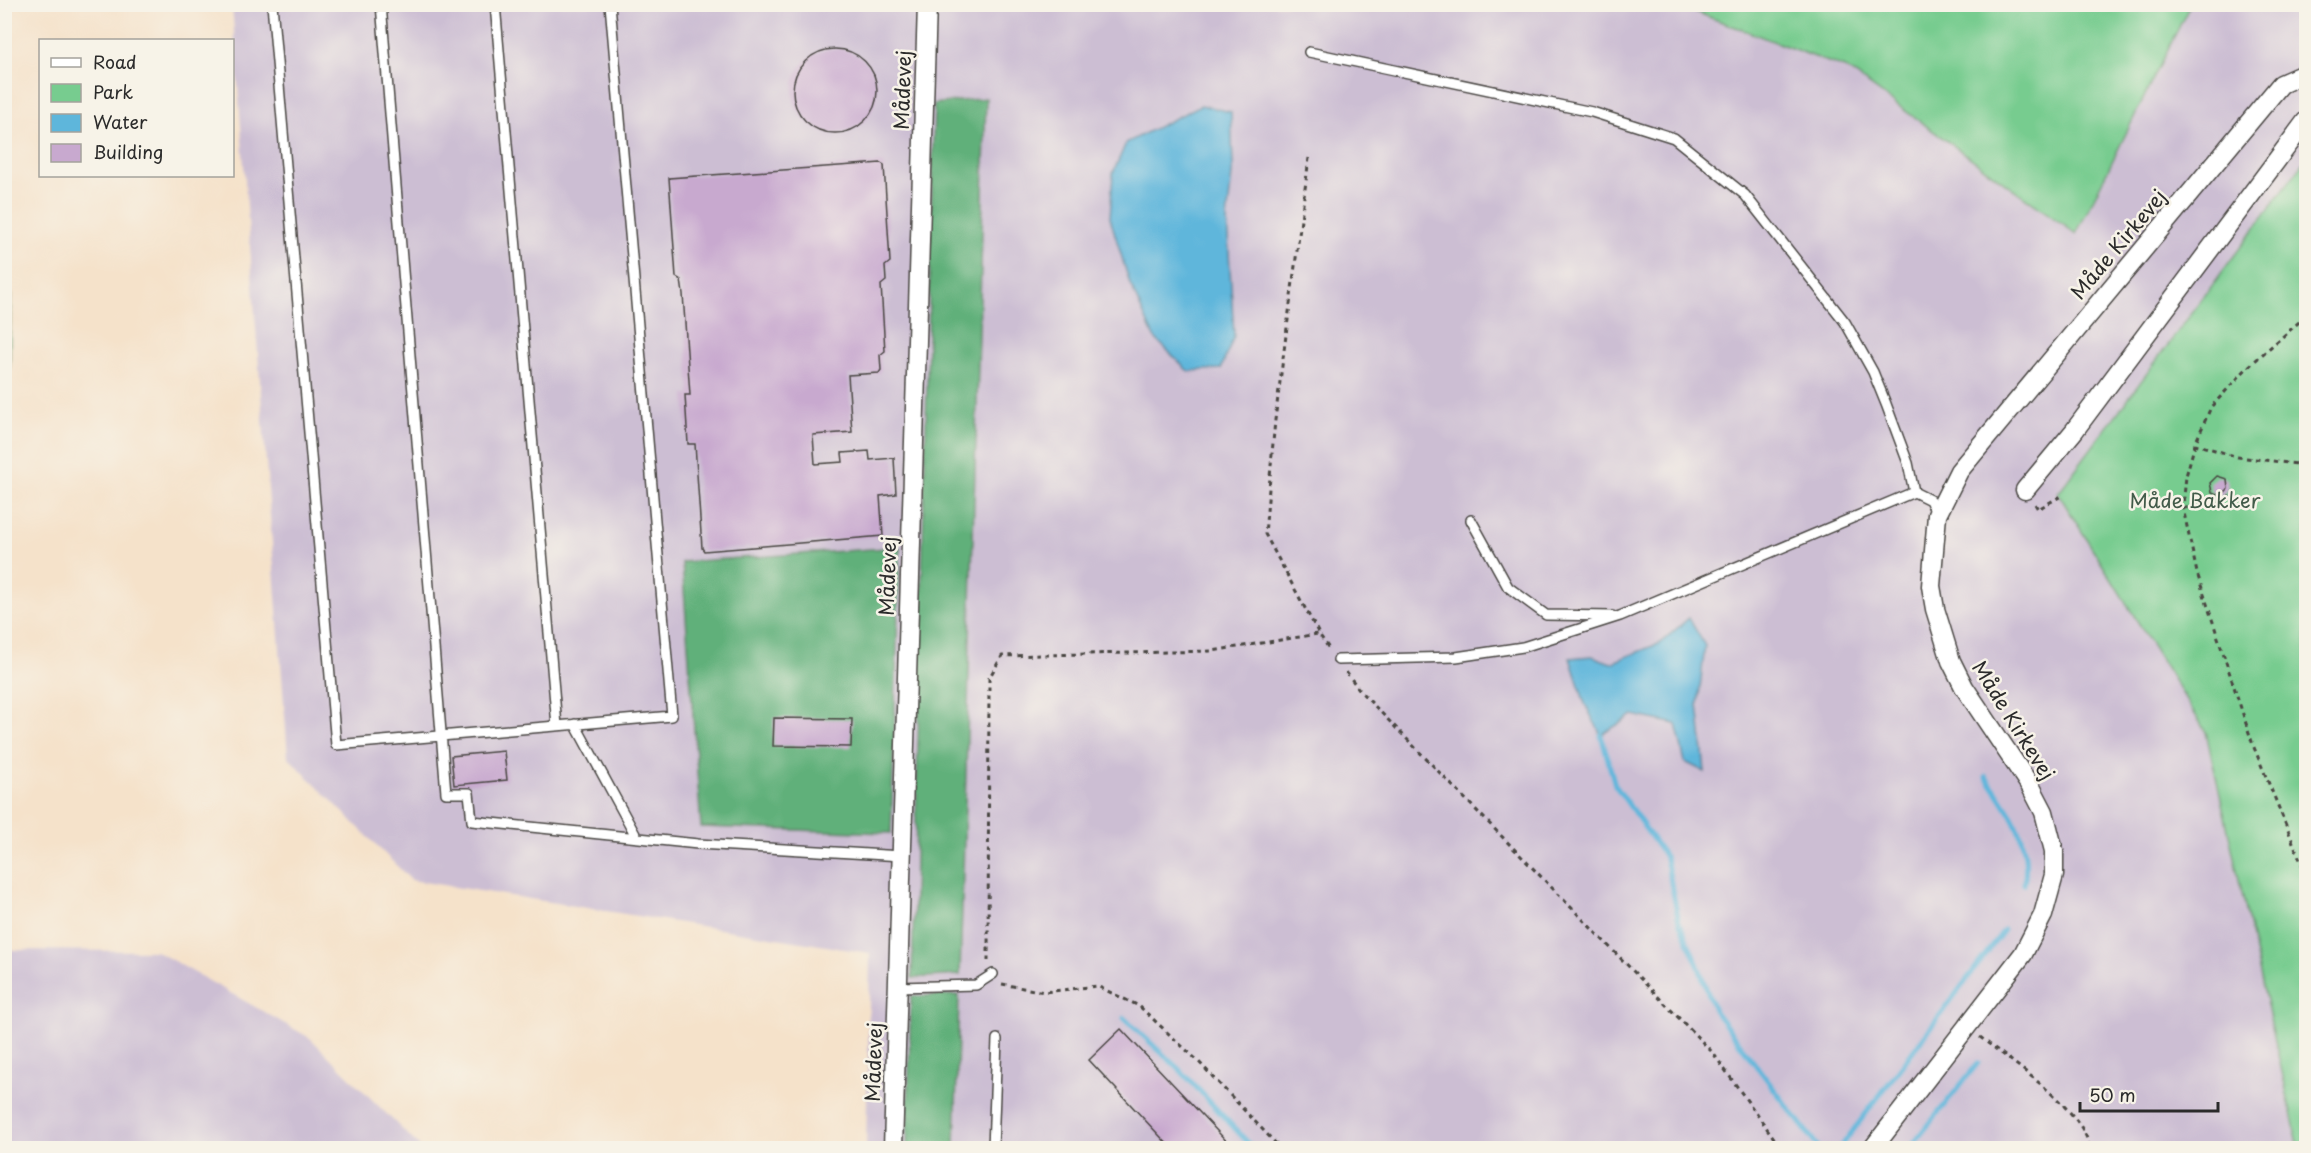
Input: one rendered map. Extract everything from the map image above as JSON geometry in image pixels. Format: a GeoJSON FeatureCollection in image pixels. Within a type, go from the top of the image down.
{"type":"FeatureCollection","features":[{"type":"Feature","properties":{"kind":"street","name":"Mådevej"},"geometry":{"type":"LineString","coordinates":[[893,1149],[927,4]]}},
{"type":"Feature","properties":{"kind":"street","name":"Måde Kirkevej"},"geometry":{"type":"LineString","coordinates":[[1873,1149],[2023,954],[2043,915],[2054,875],[2054,850],[2044,812],[2031,787],[1964,687],[1940,631],[1931,586],[1937,515],[1959,471],[2281,84],[2307,73]]}},
{"type":"Feature","properties":{"kind":"street"},"geometry":{"type":"LineString","coordinates":[[2025,490],[2074,431],[2307,121]]}},
{"type":"Feature","properties":{"kind":"lane"},"geometry":{"type":"LineString","coordinates":[[272,4],[336,745],[672,716],[610,4]]}},
{"type":"Feature","properties":{"kind":"lane"},"geometry":{"type":"LineString","coordinates":[[381,4],[446,793],[469,793],[472,821],[698,844],[902,856]]}},
{"type":"Feature","properties":{"kind":"lane"},"geometry":{"type":"LineString","coordinates":[[495,4],[557,726]]}},
{"type":"Feature","properties":{"kind":"lane"},"geometry":{"type":"LineString","coordinates":[[1309,52],[1592,112],[1674,138],[1745,195],[1845,322],[1873,372],[1887,404],[1908,463],[1914,492]]}},
{"type":"Feature","properties":{"kind":"lane"},"geometry":{"type":"LineString","coordinates":[[1338,660],[1456,657],[1522,647],[1620,616],[1914,492],[1930,500],[1937,515]]}},
{"type":"Feature","properties":{"kind":"lane"},"geometry":{"type":"LineString","coordinates":[[1471,520],[1508,587],[1546,615],[1620,616]]}},
{"type":"Feature","properties":{"kind":"lane"},"geometry":{"type":"LineString","coordinates":[[575,724],[636,836]]}},
{"type":"Feature","properties":{"kind":"lane"},"geometry":{"type":"LineString","coordinates":[[898,987],[976,985],[993,974]]}},
{"type":"Feature","properties":{"kind":"lane"},"geometry":{"type":"LineString","coordinates":[[993,1149],[997,1039]]}},
{"type":"Feature","properties":{"kind":"path"},"geometry":{"type":"LineString","coordinates":[[1309,158],[1275,420],[1265,534],[1319,634],[1362,693],[1713,1053],[1781,1149]]}},
{"type":"Feature","properties":{"kind":"path"},"geometry":{"type":"LineString","coordinates":[[2307,316],[2248,368],[2211,407],[2195,444],[2186,476],[2183,508],[2197,573],[2253,745],[2307,873]]}},
{"type":"Feature","properties":{"kind":"path"},"geometry":{"type":"LineString","coordinates":[[2195,444],[2238,457],[2307,465]]}},
{"type":"Feature","properties":{"kind":"path"},"geometry":{"type":"LineString","coordinates":[[2025,490],[2038,509],[2063,495]]}},
{"type":"Feature","properties":{"kind":"path"},"geometry":{"type":"LineString","coordinates":[[2183,508],[2221,502],[2235,492]]}},
{"type":"Feature","properties":{"kind":"path"},"geometry":{"type":"LineString","coordinates":[[1280,1149],[1197,1060],[1139,1006],[1097,986],[1044,992],[1003,985],[993,974],[988,961],[989,678],[1002,656],[1212,651],[1319,634]]}},
{"type":"Feature","properties":{"kind":"path"},"geometry":{"type":"LineString","coordinates":[[1967,1026],[2072,1113],[2086,1133],[2089,1149]]}},
{"type":"Feature","properties":{"kind":"shaded area"},"geometry":{"type":"Polygon","coordinates":[[[232,5],[2306,5],[2306,1148],[866,1148],[870,953],[411,880],[288,757],[232,5]]]}},
{"type":"Feature","properties":{"kind":"shaded area"},"geometry":{"type":"Polygon","coordinates":[[[5,950],[156,951],[310,1038],[421,1148],[5,1148],[5,950]]]}},
{"type":"Feature","properties":{"kind":"green space"},"geometry":{"type":"Polygon","coordinates":[[[1677,5],[2190,5],[2076,234],[1847,69],[1677,5]]]}},
{"type":"Feature","properties":{"kind":"green space"},"geometry":{"type":"Polygon","coordinates":[[[986,98],[960,975],[912,978],[934,104],[986,98]]]}},
{"type":"Feature","properties":{"kind":"green space","name":"Måde Bakker"},"geometry":{"type":"Polygon","coordinates":[[[2306,159],[2306,1148],[2299,1148],[2206,732],[2058,493],[2306,159]]]}},
{"type":"Feature","properties":{"kind":"green space"},"geometry":{"type":"Polygon","coordinates":[[[4,288],[11,295],[8,448],[5,448],[4,288]]]}},
{"type":"Feature","properties":{"kind":"green space"},"geometry":{"type":"Polygon","coordinates":[[[900,547],[891,833],[701,827],[682,562],[900,547]]]}},
{"type":"Feature","properties":{"kind":"green space"},"geometry":{"type":"Polygon","coordinates":[[[959,995],[955,1148],[907,1148],[911,996],[959,995]]]}},
{"type":"Feature","properties":{"kind":"water"},"geometry":{"type":"Polygon","coordinates":[[[1201,105],[1231,112],[1233,165],[1227,219],[1234,336],[1221,369],[1188,371],[1154,337],[1130,284],[1110,218],[1113,173],[1126,143],[1201,105]]]}},
{"type":"Feature","properties":{"kind":"water"},"geometry":{"type":"Polygon","coordinates":[[[1689,618],[1705,646],[1698,704],[1705,772],[1685,762],[1676,724],[1633,715],[1601,735],[1585,704],[1570,658],[1592,656],[1611,663],[1660,643],[1689,618]]]}},
{"type":"Feature","properties":{"kind":"building"},"geometry":{"type":"Polygon","coordinates":[[[835,49],[851,52],[865,61],[874,75],[877,91],[874,107],[865,121],[851,130],[835,133],[819,130],[805,121],[796,107],[793,91],[796,75],[805,61],[819,52],[835,49]]]}},
{"type":"Feature","properties":{"kind":"building"},"geometry":{"type":"Polygon","coordinates":[[[881,163],[884,165],[890,262],[885,266],[886,281],[881,285],[885,351],[880,355],[881,370],[879,373],[848,375],[852,432],[813,435],[815,464],[843,462],[842,453],[869,451],[870,460],[894,458],[896,494],[880,496],[883,536],[704,551],[695,444],[688,444],[685,395],[690,395],[683,294],[681,280],[676,277],[669,178],[881,163]]]}},
{"type":"Feature","properties":{"kind":"building"},"geometry":{"type":"Polygon","coordinates":[[[2217,476],[2227,479],[2228,489],[2221,496],[2212,492],[2210,483],[2217,476]]]}},
{"type":"Feature","properties":{"kind":"building"},"geometry":{"type":"Polygon","coordinates":[[[774,718],[852,719],[851,747],[773,746],[774,718]]]}},
{"type":"Feature","properties":{"kind":"building"},"geometry":{"type":"Polygon","coordinates":[[[504,751],[507,780],[454,785],[451,756],[504,751]]]}},
{"type":"Feature","properties":{"kind":"building"},"geometry":{"type":"Polygon","coordinates":[[[1121,1029],[1234,1149],[1172,1149],[1089,1060],[1121,1029]]]}},
{"type":"Feature","properties":{"kind":"waterway"},"geometry":{"type":"LineString","coordinates":[[1601,735],[1615,785],[1666,858],[1679,922],[1714,1010],[1819,1148]]}},
{"type":"Feature","properties":{"kind":"waterway"},"geometry":{"type":"LineString","coordinates":[[1986,777],[2011,814],[2022,840],[2026,869],[2024,884]]}},
{"type":"Feature","properties":{"kind":"waterway"},"geometry":{"type":"LineString","coordinates":[[1840,1148],[2004,930]]}},
{"type":"Feature","properties":{"kind":"waterway"},"geometry":{"type":"LineString","coordinates":[[1124,1018],[1181,1071],[1253,1148]]}},
{"type":"Feature","properties":{"kind":"waterway"},"geometry":{"type":"LineString","coordinates":[[1910,1148],[1978,1063]]}}]}
